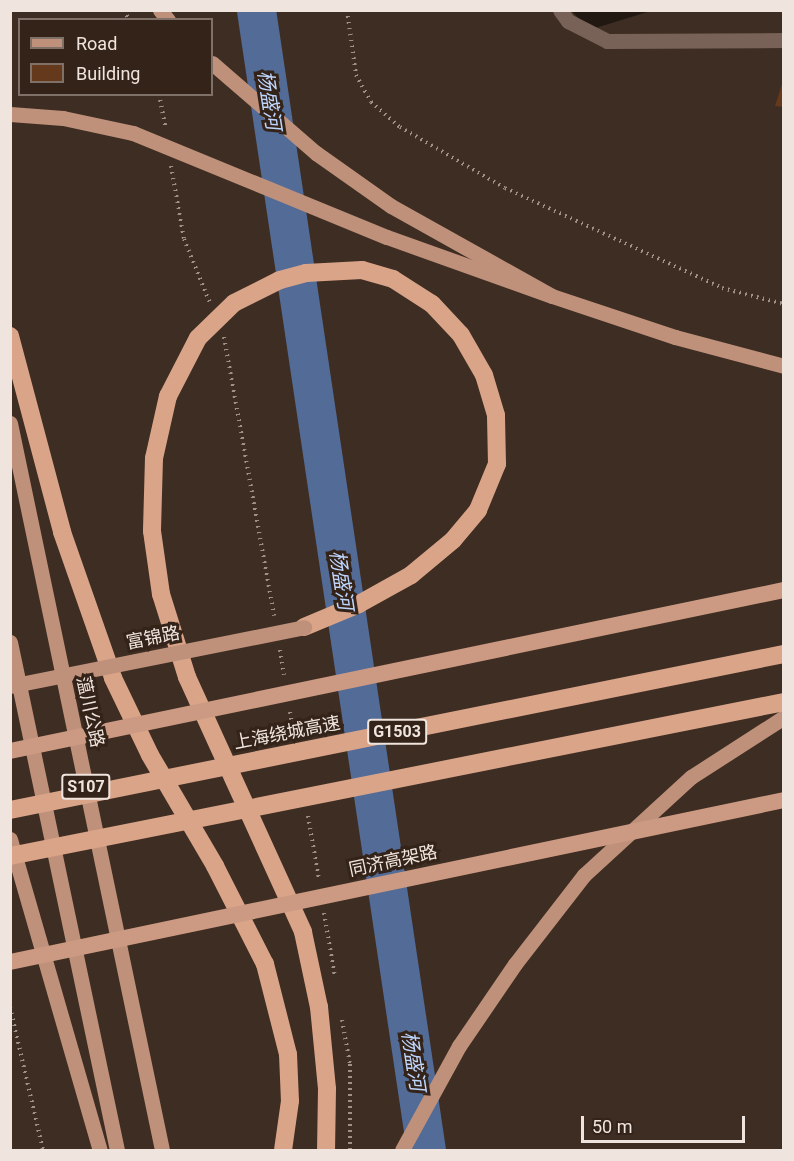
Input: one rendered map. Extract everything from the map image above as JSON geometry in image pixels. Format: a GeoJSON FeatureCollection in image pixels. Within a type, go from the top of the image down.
{"type":"FeatureCollection","features":[{"type":"Feature","properties":{"kind":"highway"},"geometry":{"type":"LineString","coordinates":[[304,627],[359,604],[411,575],[453,540],[478,510],[497,464],[496,415],[484,375],[461,335],[432,304],[393,279],[362,270],[306,273],[280,280],[234,303],[198,338],[168,396],[154,458],[152,531],[161,594],[187,677],[303,932],[319,1007],[327,1089],[326,1150]]}},
{"type":"Feature","properties":{"kind":"highway"},"geometry":{"type":"LineString","coordinates":[[10,336],[62,532],[113,678],[150,755],[245,921],[268,975],[288,1054],[290,1101],[284,1150]]}},
{"type":"Feature","properties":{"kind":"highway"},"geometry":{"type":"LineString","coordinates":[[10,751],[783,590]]}},
{"type":"Feature","properties":{"kind":"highway","name":"上海绕城高速"},"geometry":{"type":"LineString","coordinates":[[10,810],[783,654]]}},
{"type":"Feature","properties":{"kind":"highway"},"geometry":{"type":"LineString","coordinates":[[10,856],[783,702]]}},
{"type":"Feature","properties":{"kind":"highway","name":"同济高架路"},"geometry":{"type":"LineString","coordinates":[[10,962],[783,800]]}},
{"type":"Feature","properties":{"kind":"main road"},"geometry":{"type":"LineString","coordinates":[[213,64],[298,139],[391,206],[552,296]]}},
{"type":"Feature","properties":{"kind":"main road"},"geometry":{"type":"LineString","coordinates":[[10,114],[63,118],[133,133],[387,237],[675,337],[783,366]]}},
{"type":"Feature","properties":{"kind":"main road","name":"蕰川公路"},"geometry":{"type":"LineString","coordinates":[[10,423],[162,1150]]}},
{"type":"Feature","properties":{"kind":"main road","name":"富锦路"},"geometry":{"type":"LineString","coordinates":[[10,686],[304,627]]}},
{"type":"Feature","properties":{"kind":"main road","name":"S107"},"geometry":{"type":"LineString","coordinates":[[10,642],[117,1150]]}},
{"type":"Feature","properties":{"kind":"main road"},"geometry":{"type":"LineString","coordinates":[[402,1150],[459,1046],[515,964],[584,875],[691,777],[783,717]]}},
{"type":"Feature","properties":{"kind":"main road"},"geometry":{"type":"LineString","coordinates":[[10,839],[100,1150]]}},
{"type":"Feature","properties":{"kind":"street"},"geometry":{"type":"LineString","coordinates":[[560,10],[568,21],[606,41],[783,40]]}},
{"type":"Feature","properties":{"kind":"path"},"geometry":{"type":"LineString","coordinates":[[347,10],[356,75],[371,102],[400,128],[516,193],[722,288],[783,304]]}},
{"type":"Feature","properties":{"kind":"path"},"geometry":{"type":"LineString","coordinates":[[10,1007],[43,1150]]}},
{"type":"Feature","properties":{"kind":"building"},"geometry":{"type":"Polygon","coordinates":[[[783,81],[784,107],[775,106],[783,81]]]}},
{"type":"Feature","properties":{"kind":"waterway","name":"杨盛河"},"geometry":{"type":"LineString","coordinates":[[256,10],[426,1150]]}}]}
